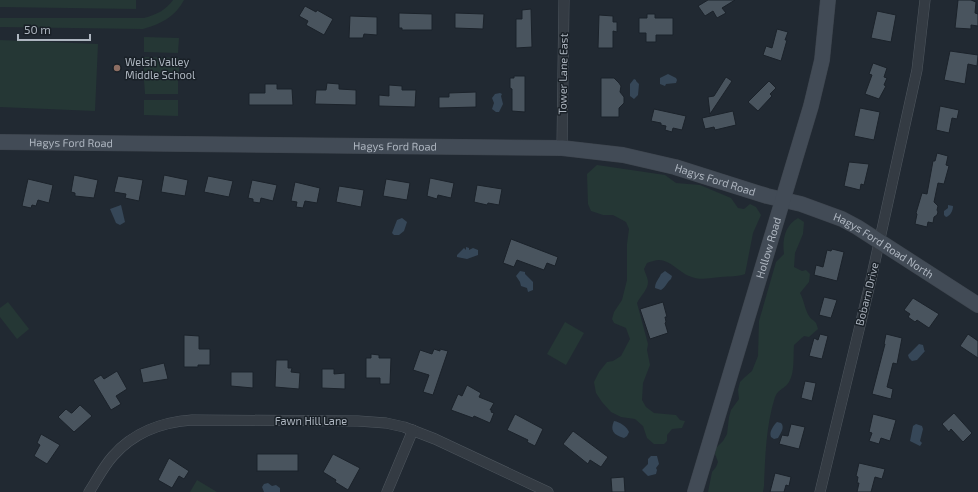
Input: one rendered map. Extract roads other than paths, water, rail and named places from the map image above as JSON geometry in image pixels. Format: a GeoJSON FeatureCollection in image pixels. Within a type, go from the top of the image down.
{"type":"FeatureCollection","features":[{"type":"Feature","properties":{"kind":"street","name":"Tower Lane East"},"geometry":{"type":"LineString","coordinates":[[562,148],[564,0]]}},
{"type":"Feature","properties":{"kind":"street","name":"Hollow Road"},"geometry":{"type":"LineString","coordinates":[[695,492],[784,200],[817,83],[828,0]]}},
{"type":"Feature","properties":{"kind":"street","name":"Bobarn Drive"},"geometry":{"type":"LineString","coordinates":[[820,492],[879,241],[918,65],[926,0]]}},
{"type":"Feature","properties":{"kind":"street","name":"Hagys Ford Road"},"geometry":{"type":"LineString","coordinates":[[0,142],[562,148],[623,155],[648,160],[784,200]]}},
{"type":"Feature","properties":{"kind":"street","name":"Hagys Ford Road North"},"geometry":{"type":"LineString","coordinates":[[784,200],[801,204],[842,219],[978,305]]}},
{"type":"Feature","properties":{"kind":"street","name":"Fawn Hill Lane"},"geometry":{"type":"LineString","coordinates":[[89,492],[105,466],[125,444],[148,430],[171,422],[192,420],[370,422],[396,424],[435,439],[548,492]]}},
{"type":"Feature","properties":{"kind":"street"},"geometry":{"type":"LineString","coordinates":[[387,492],[413,430]]}},
{"type":"Feature","properties":{"kind":"water"},"geometry":{"type":"Polygon","coordinates":[[[668,74],[676,78],[676,83],[666,84],[665,86],[660,84],[660,78],[668,74]]]}},
{"type":"Feature","properties":{"kind":"water"},"geometry":{"type":"Polygon","coordinates":[[[634,79],[639,84],[638,95],[634,99],[630,96],[630,84],[634,79]]]}},
{"type":"Feature","properties":{"kind":"water"},"geometry":{"type":"Polygon","coordinates":[[[495,94],[502,94],[503,104],[499,112],[496,112],[492,109],[494,103],[492,98],[495,94]]]}},
{"type":"Feature","properties":{"kind":"water"},"geometry":{"type":"Polygon","coordinates":[[[121,205],[125,222],[120,225],[116,223],[110,209],[121,205]]]}},
{"type":"Feature","properties":{"kind":"water"},"geometry":{"type":"Polygon","coordinates":[[[948,205],[953,206],[953,208],[950,214],[946,217],[944,215],[944,211],[948,208],[948,205]]]}},
{"type":"Feature","properties":{"kind":"water"},"geometry":{"type":"Polygon","coordinates":[[[402,218],[407,222],[404,231],[399,235],[394,235],[392,233],[397,220],[402,218]]]}},
{"type":"Feature","properties":{"kind":"water"},"geometry":{"type":"Polygon","coordinates":[[[466,247],[469,248],[469,250],[473,248],[478,250],[478,255],[467,259],[457,257],[457,255],[464,248],[466,250],[466,247]]]}},
{"type":"Feature","properties":{"kind":"water"},"geometry":{"type":"Polygon","coordinates":[[[520,271],[525,272],[525,274],[533,282],[533,290],[528,292],[527,288],[521,286],[516,276],[520,271]]]}},
{"type":"Feature","properties":{"kind":"water"},"geometry":{"type":"Polygon","coordinates":[[[665,271],[672,276],[671,279],[661,290],[655,288],[656,282],[665,271]]]}},
{"type":"Feature","properties":{"kind":"water"},"geometry":{"type":"Polygon","coordinates":[[[919,344],[923,345],[925,351],[917,360],[912,361],[908,355],[919,344]]]}},
{"type":"Feature","properties":{"kind":"water"},"geometry":{"type":"Polygon","coordinates":[[[614,421],[627,428],[629,432],[627,436],[624,438],[613,432],[612,427],[614,421]]]}},
{"type":"Feature","properties":{"kind":"water"},"geometry":{"type":"Polygon","coordinates":[[[777,422],[781,423],[783,428],[778,438],[774,439],[771,437],[771,431],[777,422]]]}},
{"type":"Feature","properties":{"kind":"water"},"geometry":{"type":"Polygon","coordinates":[[[916,424],[922,426],[923,429],[920,441],[922,443],[920,446],[910,441],[913,426],[916,424]]]}},
{"type":"Feature","properties":{"kind":"water"},"geometry":{"type":"Polygon","coordinates":[[[651,456],[657,456],[659,464],[656,468],[656,474],[648,476],[642,470],[648,464],[648,459],[651,456]]]}},
{"type":"Feature","properties":{"kind":"water"},"geometry":{"type":"Polygon","coordinates":[[[268,483],[272,486],[276,485],[280,488],[280,492],[264,492],[262,487],[264,484],[268,483]]]}},
{"type":"Feature","properties":{"kind":"place","name":"Welsh Valley Middle School"},"geometry":{"type":"Point","coordinates":[117,68]}}]}
